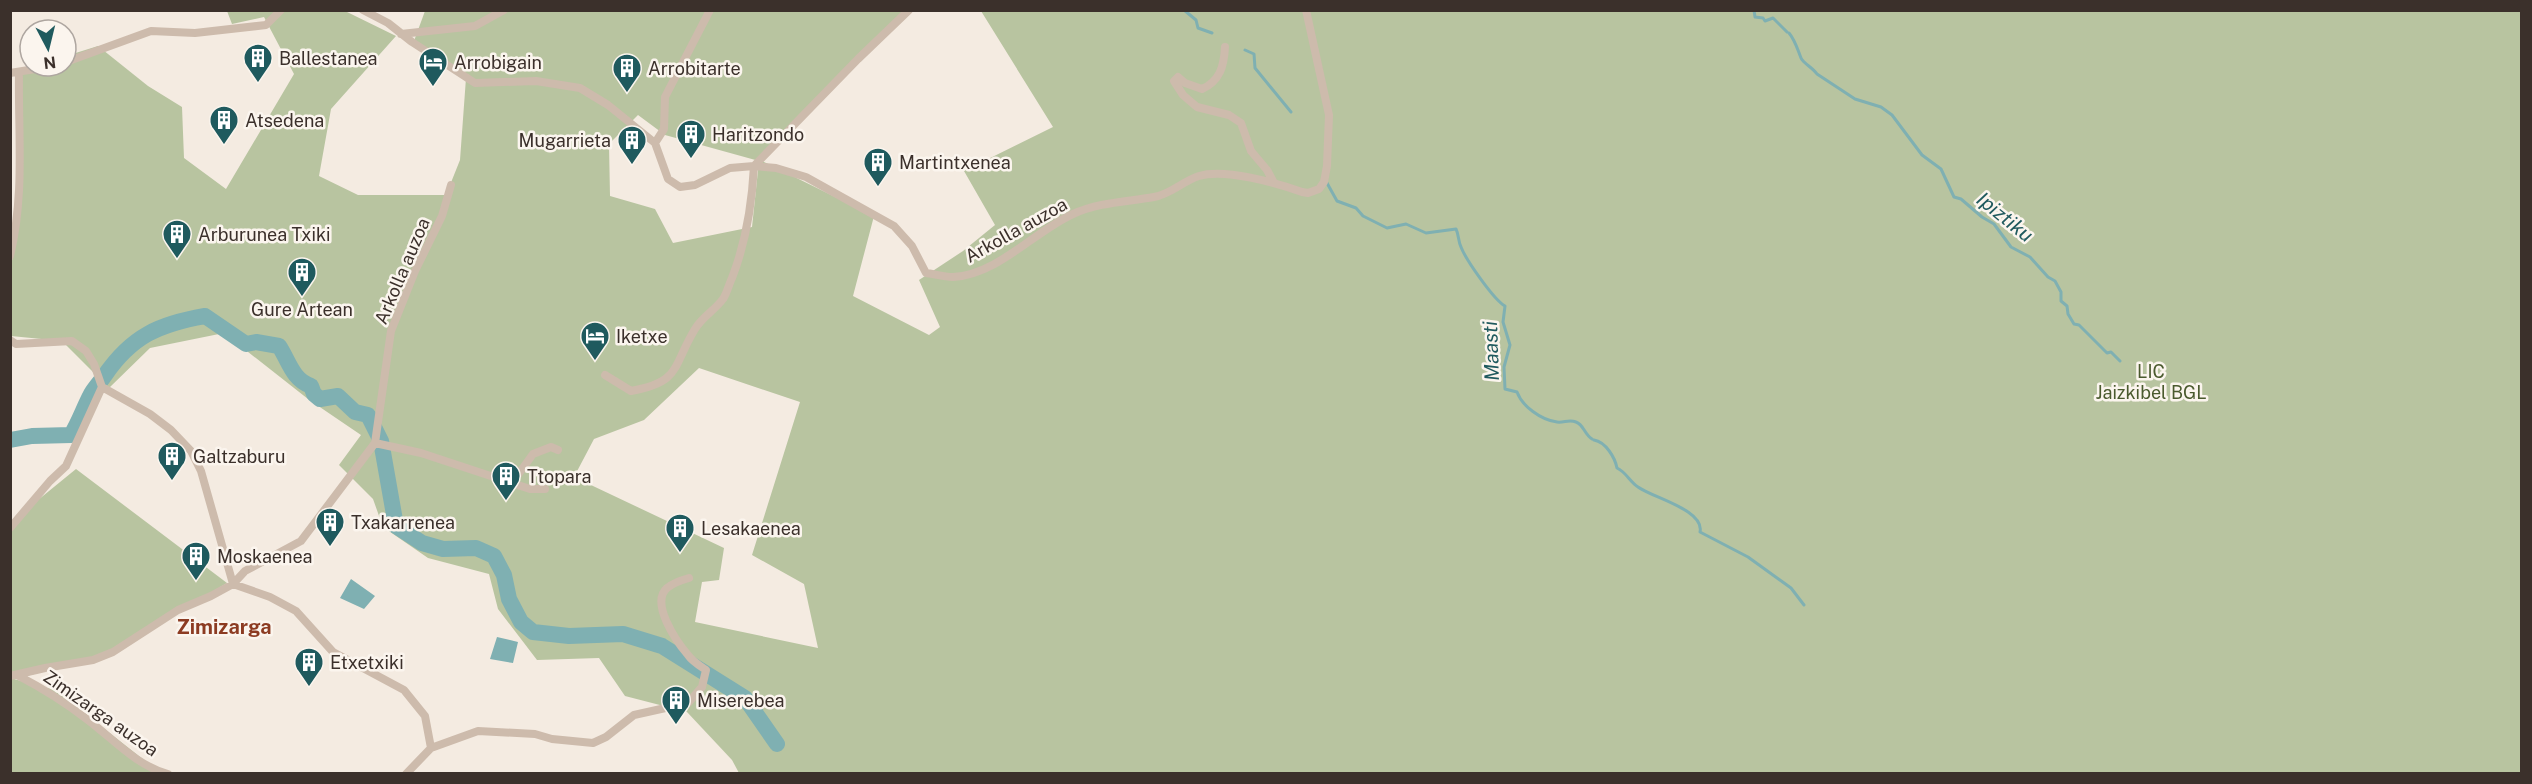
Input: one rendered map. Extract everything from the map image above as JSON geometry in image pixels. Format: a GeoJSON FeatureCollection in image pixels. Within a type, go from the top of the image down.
{"type":"FeatureCollection","features":[{"type":"Feature","properties":{"kind":"street"},"geometry":{"type":"LineString","coordinates":[[78,58],[151,31],[195,33],[266,25],[282,10]]}},
{"type":"Feature","properties":{"kind":"street"},"geometry":{"type":"LineString","coordinates":[[363,10],[388,23],[475,83],[536,81],[580,88],[608,105],[656,143],[664,129],[665,97],[710,10]]}},
{"type":"Feature","properties":{"kind":"street"},"geometry":{"type":"LineString","coordinates":[[401,34],[475,26],[504,10]]}},
{"type":"Feature","properties":{"kind":"street"},"geometry":{"type":"LineString","coordinates":[[605,375],[631,391],[656,387],[675,370],[696,326],[724,298],[734,272],[750,210],[754,166],[909,10]]}},
{"type":"Feature","properties":{"kind":"street","name":"Arkolla auzoa"},"geometry":{"type":"LineString","coordinates":[[656,143],[668,178],[680,187],[695,185],[730,168],[754,166],[776,168],[806,177],[894,226],[912,246],[926,273],[951,277],[982,270],[1072,214],[1107,203],[1155,197],[1196,177],[1209,174],[1274,183],[1308,193],[1319,189],[1324,182],[1327,166],[1329,115],[1306,10]]}},
{"type":"Feature","properties":{"kind":"street"},"geometry":{"type":"LineString","coordinates":[[1225,47],[1224,67],[1211,85],[1202,89],[1185,83],[1178,77],[1174,81],[1183,95],[1197,107],[1229,115],[1241,123],[1251,151],[1267,170],[1274,183]]}},
{"type":"Feature","properties":{"kind":"street"},"geometry":{"type":"LineString","coordinates":[[10,256],[17,228],[21,190],[15,73]]}},
{"type":"Feature","properties":{"kind":"street","name":"Arkolla auzoa"},"geometry":{"type":"LineString","coordinates":[[380,444],[391,331],[415,271],[442,216],[451,185]]}},
{"type":"Feature","properties":{"kind":"street"},"geometry":{"type":"LineString","coordinates":[[10,340],[16,344],[72,341],[86,351],[94,364],[102,387],[171,430],[190,451],[201,471],[233,584],[270,597],[296,611],[333,652],[404,690],[425,716],[431,747]]}},
{"type":"Feature","properties":{"kind":"street"},"geometry":{"type":"LineString","coordinates":[[10,528],[66,466],[102,387]]}},
{"type":"Feature","properties":{"kind":"street"},"geometry":{"type":"LineString","coordinates":[[380,444],[421,453],[530,489],[545,489]]}},
{"type":"Feature","properties":{"kind":"street","name":"Zimizarga auzoa"},"geometry":{"type":"LineString","coordinates":[[14,676],[93,660],[113,652],[178,610],[233,584],[245,571],[301,542],[380,444]]}},
{"type":"Feature","properties":{"kind":"street"},"geometry":{"type":"LineString","coordinates":[[512,483],[533,454],[551,447],[558,450]]}},
{"type":"Feature","properties":{"kind":"street"},"geometry":{"type":"LineString","coordinates":[[406,774],[431,747],[478,731],[535,734],[552,739],[593,743],[606,737],[634,714],[688,703],[702,687],[706,670],[688,656],[669,627],[663,614],[661,599],[666,588],[689,578]]}},
{"type":"Feature","properties":{"kind":"street","name":"Zimizarga auzoa"},"geometry":{"type":"LineString","coordinates":[[14,676],[88,719],[137,759],[168,774]]}},
{"type":"Feature","properties":{"kind":"green space","name":"LIC Jaizkibel BGL"},"geometry":{"type":"Polygon","coordinates":[[[227,11],[345,11],[396,36],[331,109],[319,176],[358,195],[446,195],[460,160],[466,78],[414,41],[425,11],[913,11],[876,43],[760,160],[874,216],[853,296],[929,335],[940,327],[919,280],[963,251],[995,225],[964,171],[1053,127],[981,11],[2521,11],[2521,773],[739,773],[732,760],[687,712],[625,696],[599,658],[537,660],[498,609],[489,574],[428,558],[383,527],[373,499],[339,465],[361,435],[308,399],[224,333],[150,348],[109,388],[62,341],[11,336],[11,267],[19,215],[17,72],[18,78],[78,78],[78,52],[98,46],[148,86],[182,107],[184,158],[226,189],[294,74],[264,17],[232,24],[227,11]],[[638,115],[609,144],[610,196],[655,209],[673,243],[752,227],[759,161],[665,135],[638,115]],[[699,368],[644,420],[594,439],[574,477],[724,548],[719,580],[702,582],[695,622],[818,648],[804,584],[752,555],[800,402],[699,368]]]}},
{"type":"Feature","properties":{"kind":"green space"},"geometry":{"type":"Polygon","coordinates":[[[76,469],[227,583],[104,657],[14,679],[55,690],[158,771],[174,773],[11,774],[11,522],[76,469]]]}},
{"type":"Feature","properties":{"kind":"water"},"geometry":{"type":"Polygon","coordinates":[[[351,579],[375,596],[364,609],[340,598],[351,579]]]}},
{"type":"Feature","properties":{"kind":"water"},"geometry":{"type":"Polygon","coordinates":[[[497,637],[518,642],[513,663],[490,659],[497,637]]]}},
{"type":"Feature","properties":{"kind":"waterway","name":"Maasti"},"geometry":{"type":"LineString","coordinates":[[1184,10],[1196,20],[1198,28],[1212,33]]}},
{"type":"Feature","properties":{"kind":"waterway","name":"Ipiztiku"},"geometry":{"type":"LineString","coordinates":[[1754,10],[1755,17],[1763,18],[1765,21],[1773,18],[1787,32]]}},
{"type":"Feature","properties":{"kind":"waterway","name":"Ipiztiku"},"geometry":{"type":"LineString","coordinates":[[1789,33],[1802,60],[1817,74],[1855,99],[1881,107],[1892,115],[1922,155],[1941,169],[1954,197],[1961,199],[1994,224],[2011,247],[2030,257],[2048,277],[2055,281],[2061,292],[2061,301],[2067,306],[2068,314],[2074,324],[2079,325],[2107,353],[2111,352],[2120,361]]}},
{"type":"Feature","properties":{"kind":"waterway","name":"Maasti"},"geometry":{"type":"LineString","coordinates":[[1245,50],[1254,54],[1255,68],[1291,112]]}},
{"type":"Feature","properties":{"kind":"waterway","name":"Maasti"},"geometry":{"type":"LineString","coordinates":[[1327,183],[1337,201],[1356,208],[1363,216],[1387,228],[1406,224],[1426,233],[1456,229],[1460,245],[1468,261],[1505,306],[1503,322],[1510,345],[1504,367],[1505,389],[1517,392],[1528,407],[1551,421],[1579,423],[1592,439]]}},
{"type":"Feature","properties":{"kind":"waterway"},"geometry":{"type":"LineString","coordinates":[[10,440],[32,436],[71,435],[93,391],[115,362],[136,341],[160,328],[205,316],[246,344],[256,342],[279,346],[295,374],[311,386],[314,394],[320,399],[338,396],[355,412],[368,415],[381,441],[396,526],[422,543],[443,549],[476,548],[494,556],[504,575],[509,599],[521,622],[533,632],[569,636],[623,634],[662,646],[745,698],[777,744]]}},
{"type":"Feature","properties":{"kind":"waterway","name":"Maasti"},"geometry":{"type":"LineString","coordinates":[[1594,440],[1606,447],[1617,468],[1635,485],[1687,511],[1695,517],[1700,532],[1748,557],[1791,588],[1804,605]]}},
{"type":"Feature","properties":{"kind":"place","name":"Ballestanea"},"geometry":{"type":"Point","coordinates":[258,84]}},
{"type":"Feature","properties":{"kind":"place","name":"Arrobigain"},"geometry":{"type":"Point","coordinates":[433,88]}},
{"type":"Feature","properties":{"kind":"place","name":"Arrobitarte"},"geometry":{"type":"Point","coordinates":[627,94]}},
{"type":"Feature","properties":{"kind":"place","name":"Atsedena"},"geometry":{"type":"Point","coordinates":[224,146]}},
{"type":"Feature","properties":{"kind":"place","name":"Haritzondo"},"geometry":{"type":"Point","coordinates":[691,160]}},
{"type":"Feature","properties":{"kind":"place","name":"Mugarrieta"},"geometry":{"type":"Point","coordinates":[632,166]}},
{"type":"Feature","properties":{"kind":"place","name":"Martintxenea"},"geometry":{"type":"Point","coordinates":[878,188]}},
{"type":"Feature","properties":{"kind":"place","name":"Arburunea Txiki"},"geometry":{"type":"Point","coordinates":[177,260]}},
{"type":"Feature","properties":{"kind":"place","name":"Gure Artean"},"geometry":{"type":"Point","coordinates":[302,298]}},
{"type":"Feature","properties":{"kind":"place","name":"Iketxe"},"geometry":{"type":"Point","coordinates":[595,362]}},
{"type":"Feature","properties":{"kind":"place","name":"Galtzaburu"},"geometry":{"type":"Point","coordinates":[172,482]}},
{"type":"Feature","properties":{"kind":"place","name":"Ttopara"},"geometry":{"type":"Point","coordinates":[506,502]}},
{"type":"Feature","properties":{"kind":"place","name":"Txakarrenea"},"geometry":{"type":"Point","coordinates":[330,548]}},
{"type":"Feature","properties":{"kind":"place","name":"Lesakaenea"},"geometry":{"type":"Point","coordinates":[680,554]}},
{"type":"Feature","properties":{"kind":"place","name":"Moskaenea"},"geometry":{"type":"Point","coordinates":[196,582]}},
{"type":"Feature","properties":{"kind":"place","name":"Etxetxiki"},"geometry":{"type":"Point","coordinates":[309,688]}},
{"type":"Feature","properties":{"kind":"place","name":"Miserebea"},"geometry":{"type":"Point","coordinates":[676,726]}},
{"type":"Feature","properties":{"kind":"district","name":"Zimizarga"},"geometry":{"type":"Point","coordinates":[224,627]}}]}
